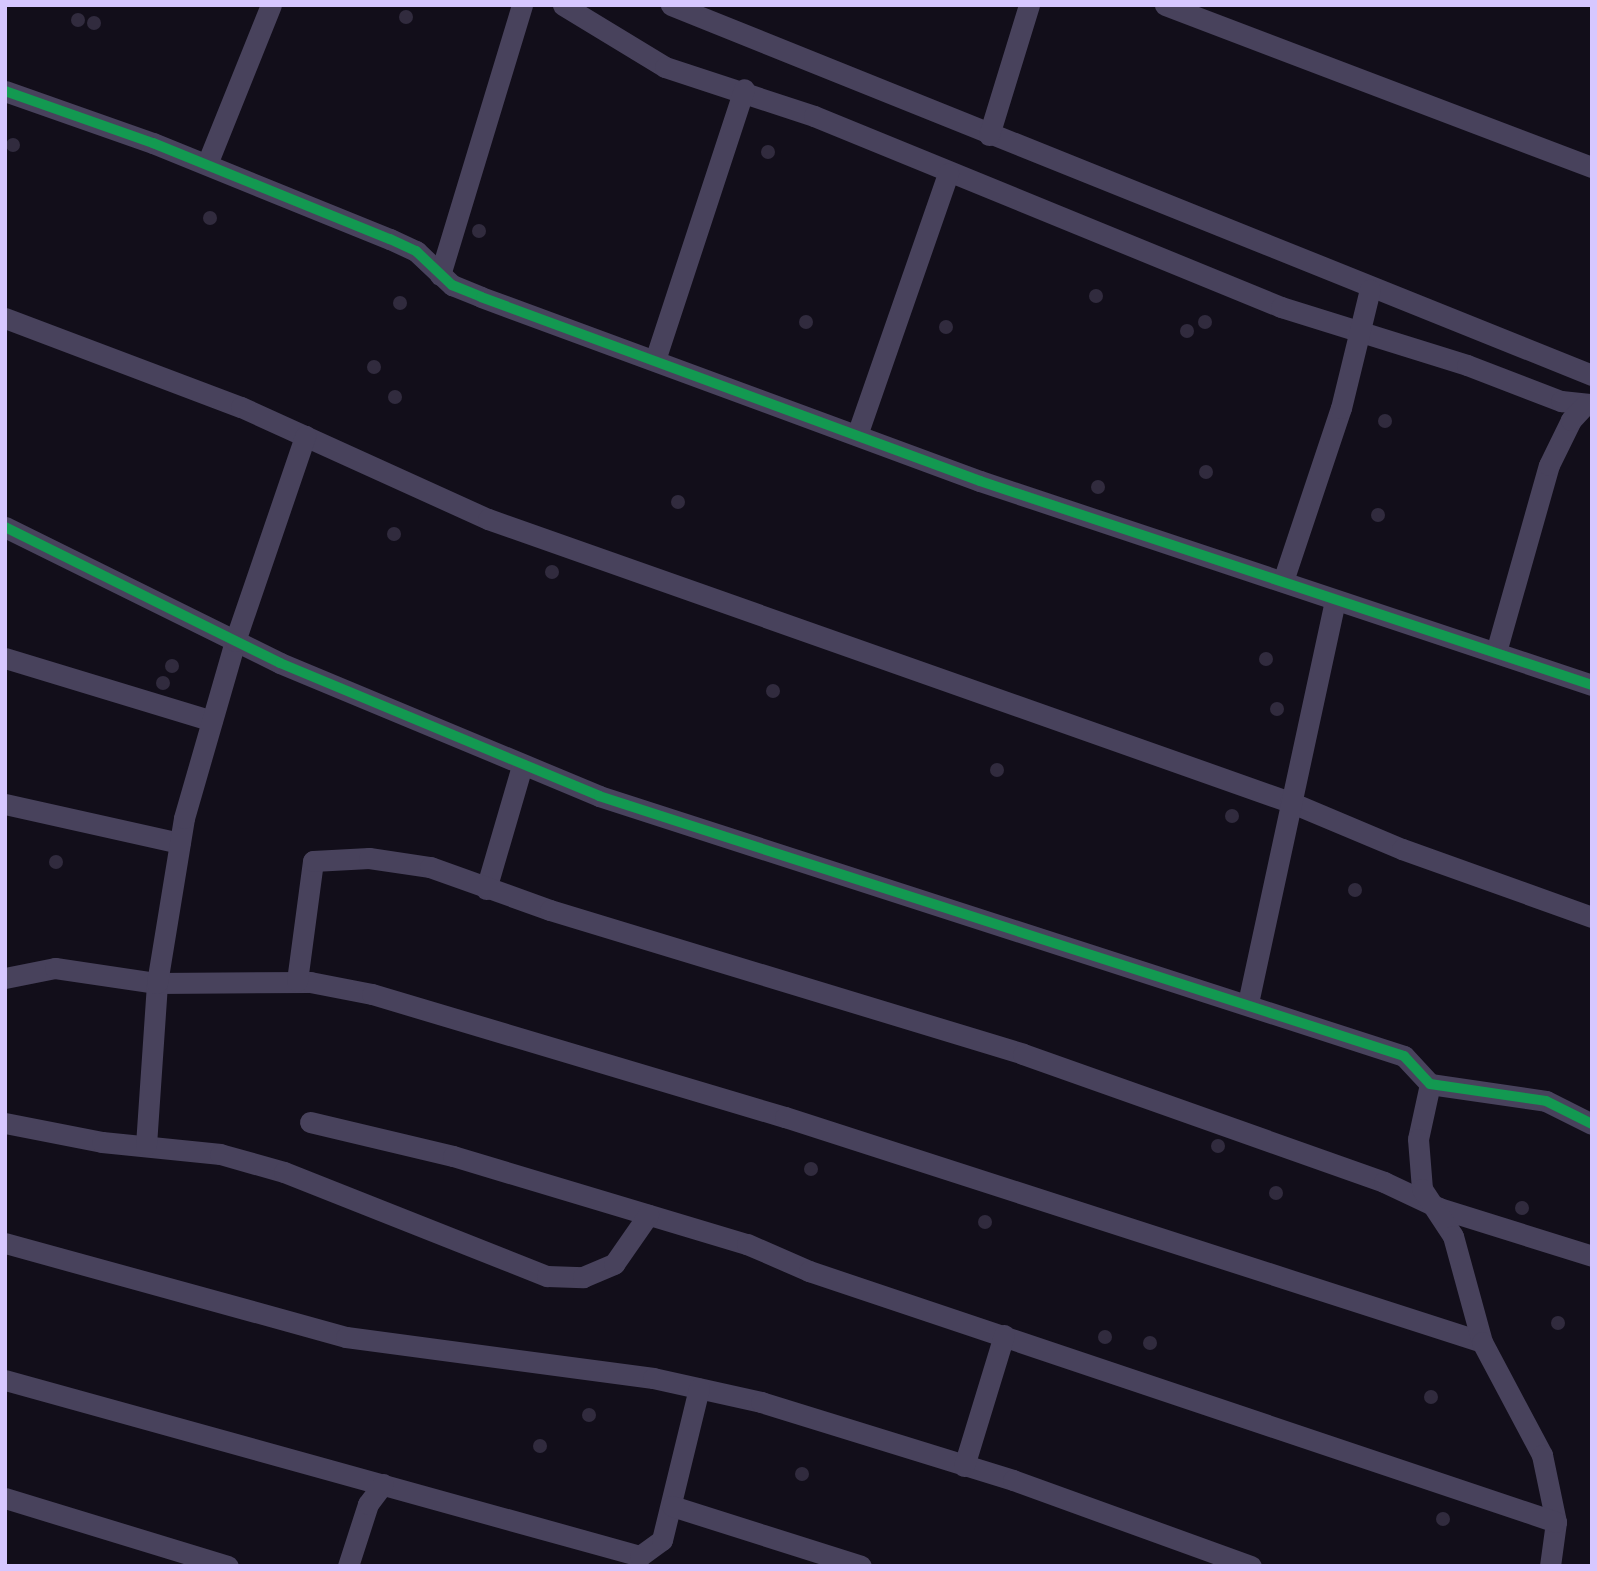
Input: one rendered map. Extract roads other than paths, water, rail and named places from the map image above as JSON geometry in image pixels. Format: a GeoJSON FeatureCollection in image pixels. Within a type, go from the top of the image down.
{"type":"FeatureCollection","features":[{"type":"Feature","properties":{"kind":"street"},"geometry":{"type":"LineString","coordinates":[[207,164],[271,5]]}},
{"type":"Feature","properties":{"kind":"street"},"geometry":{"type":"LineString","coordinates":[[440,275],[522,5]]}},
{"type":"Feature","properties":{"kind":"street"},"geometry":{"type":"LineString","coordinates":[[563,5],[665,67],[744,89],[948,173],[1361,335],[1589,404],[1566,428],[1549,465],[1496,652]]}},
{"type":"Feature","properties":{"kind":"street"},"geometry":{"type":"LineString","coordinates":[[671,5],[1370,289],[1592,375]]}},
{"type":"Feature","properties":{"kind":"street"},"geometry":{"type":"LineString","coordinates":[[989,135],[1029,5]]}},
{"type":"Feature","properties":{"kind":"street"},"geometry":{"type":"LineString","coordinates":[[1165,5],[1592,167]]}},
{"type":"Feature","properties":{"kind":"street"},"geometry":{"type":"LineString","coordinates":[[655,360],[744,89]]}},
{"type":"Feature","properties":{"kind":"street"},"geometry":{"type":"LineString","coordinates":[[5,91],[207,164],[416,251],[440,275],[481,297],[857,435],[1335,600],[1592,685]]}},
{"type":"Feature","properties":{"kind":"street"},"geometry":{"type":"LineString","coordinates":[[857,435],[948,173]]}},
{"type":"Feature","properties":{"kind":"street"},"geometry":{"type":"LineString","coordinates":[[1283,582],[1361,335],[1370,289]]}},
{"type":"Feature","properties":{"kind":"street"},"geometry":{"type":"LineString","coordinates":[[5,318],[305,436],[488,520],[1290,802],[1402,849],[1592,917]]}},
{"type":"Feature","properties":{"kind":"street"},"geometry":{"type":"LineString","coordinates":[[146,1145],[157,983],[180,843],[235,641],[305,436]]}},
{"type":"Feature","properties":{"kind":"street"},"geometry":{"type":"LineString","coordinates":[[5,527],[235,641],[522,766],[680,826],[1248,1003],[1404,1056],[1430,1084],[1546,1101],[1592,1124]]}},
{"type":"Feature","properties":{"kind":"street"},"geometry":{"type":"LineString","coordinates":[[1248,1003],[1335,600]]}},
{"type":"Feature","properties":{"kind":"street"},"geometry":{"type":"LineString","coordinates":[[5,658],[212,721]]}},
{"type":"Feature","properties":{"kind":"street"},"geometry":{"type":"LineString","coordinates":[[486,889],[522,766]]}},
{"type":"Feature","properties":{"kind":"street"},"geometry":{"type":"LineString","coordinates":[[5,804],[180,843]]}},
{"type":"Feature","properties":{"kind":"street"},"geometry":{"type":"LineString","coordinates":[[297,981],[311,869],[317,858],[396,860],[1023,1054],[1384,1182],[1438,1208],[1592,1256]]}},
{"type":"Feature","properties":{"kind":"street"},"geometry":{"type":"LineString","coordinates":[[5,978],[55,968],[157,983],[297,981],[372,994],[659,1078],[1482,1342]]}},
{"type":"Feature","properties":{"kind":"street"},"geometry":{"type":"LineString","coordinates":[[1430,1084],[1418,1139],[1422,1189],[1438,1208],[1459,1252],[1482,1342],[1542,1455],[1556,1521],[1550,1566]]}},
{"type":"Feature","properties":{"kind":"street"},"geometry":{"type":"LineString","coordinates":[[310,1122],[453,1156],[648,1215],[1556,1521]]}},
{"type":"Feature","properties":{"kind":"street"},"geometry":{"type":"LineString","coordinates":[[5,1123],[220,1154],[284,1172],[547,1276],[583,1277],[614,1264],[648,1215]]}},
{"type":"Feature","properties":{"kind":"street"},"geometry":{"type":"LineString","coordinates":[[5,1243],[346,1337],[699,1388],[964,1466],[1173,1534],[1251,1566]]}},
{"type":"Feature","properties":{"kind":"street"},"geometry":{"type":"LineString","coordinates":[[964,1466],[1004,1335]]}},
{"type":"Feature","properties":{"kind":"street"},"geometry":{"type":"LineString","coordinates":[[5,1380],[640,1556],[658,1548],[671,1506],[699,1388]]}},
{"type":"Feature","properties":{"kind":"street"},"geometry":{"type":"LineString","coordinates":[[348,1566],[368,1504],[383,1484]]}},
{"type":"Feature","properties":{"kind":"street"},"geometry":{"type":"LineString","coordinates":[[5,1498],[228,1566]]}},
{"type":"Feature","properties":{"kind":"street"},"geometry":{"type":"LineString","coordinates":[[671,1506],[861,1566]]}}]}
